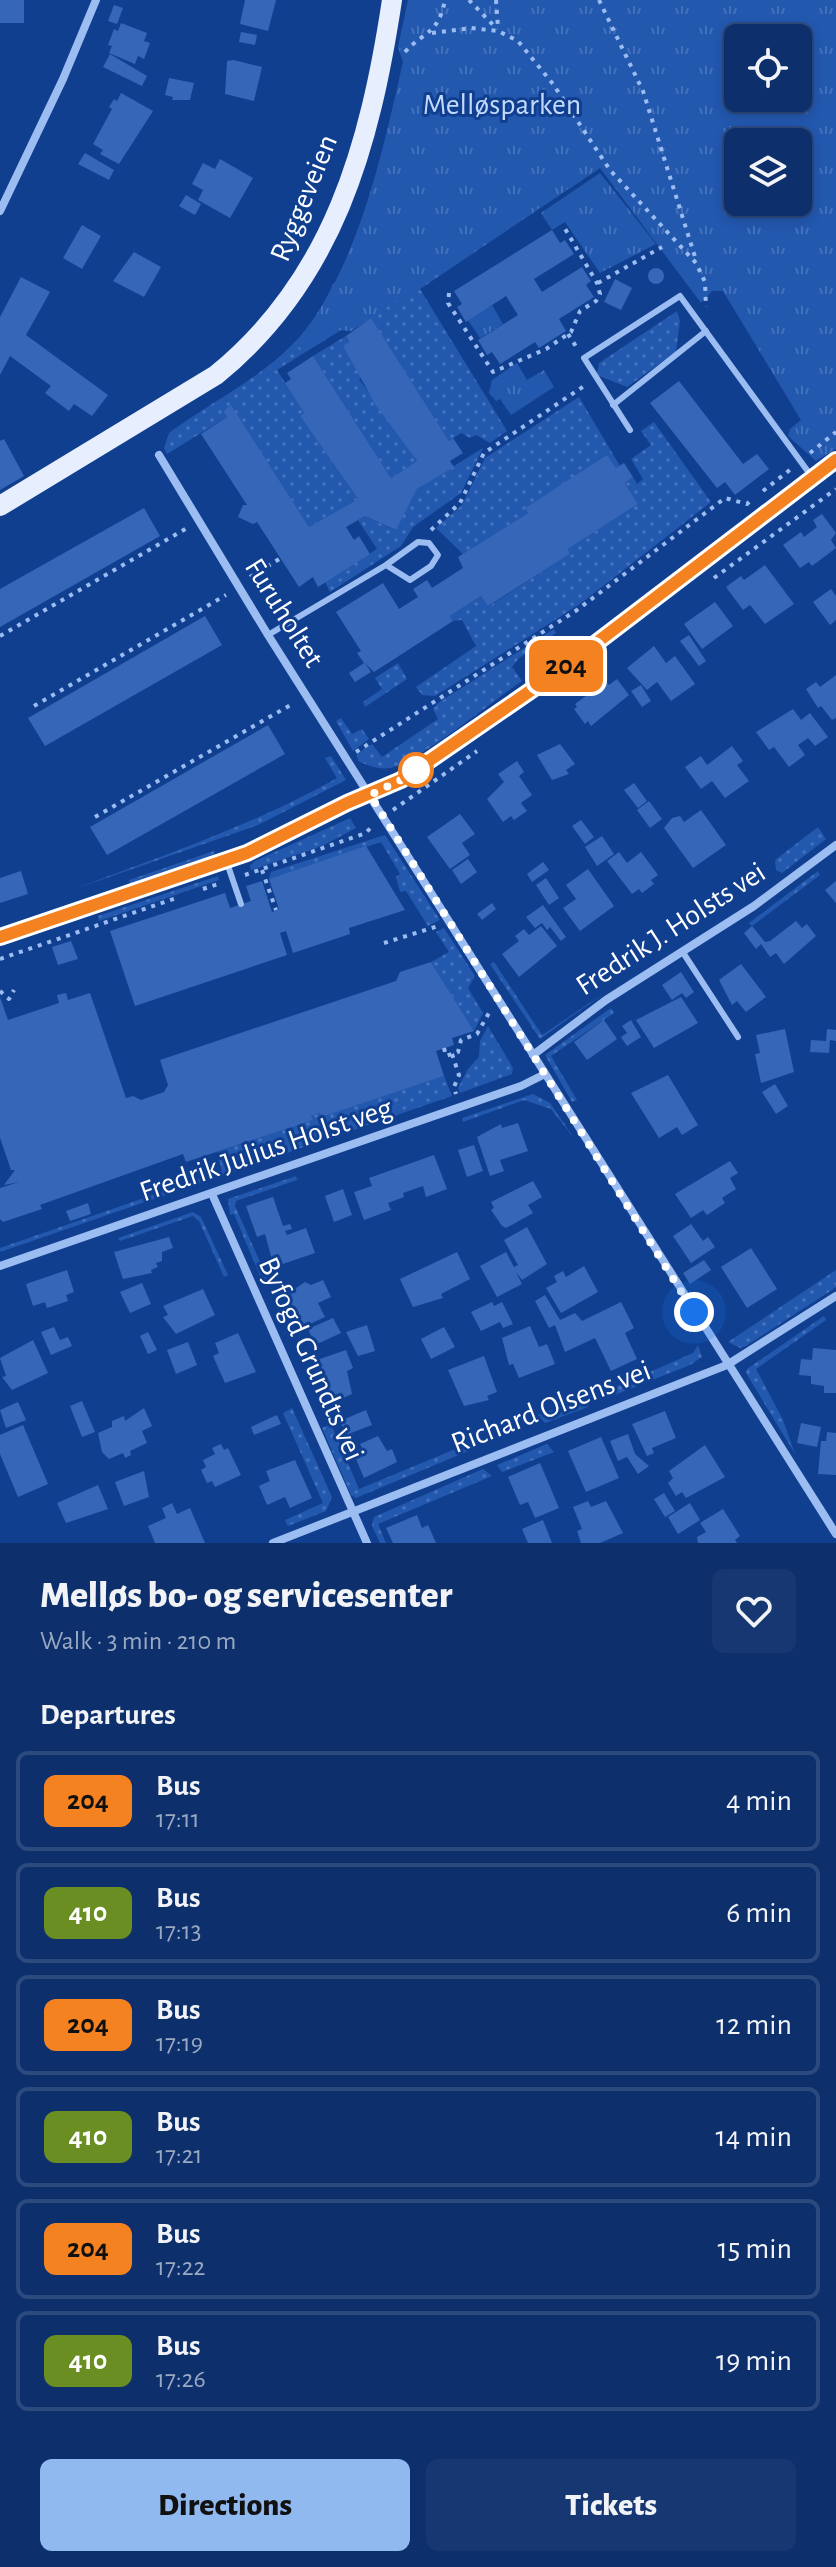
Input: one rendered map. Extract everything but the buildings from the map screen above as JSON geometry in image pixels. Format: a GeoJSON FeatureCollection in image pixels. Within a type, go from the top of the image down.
{"type":"FeatureCollection","features":[{"type":"Feature","properties":{"kind":"main road","name":"Ryggeveien"},"geometry":{"type":"LineString","coordinates":[[0,506],[216,375],[244,352],[283,310],[318,258],[336,215],[383,59],[392,0]]}},
{"type":"Feature","properties":{"kind":"street"},"geometry":{"type":"LineString","coordinates":[[0,211],[63,79],[96,0]]}},
{"type":"Feature","properties":{"kind":"street","name":"Furuholtet"},"geometry":{"type":"LineString","coordinates":[[159,455],[268,635],[836,1534]]}},
{"type":"Feature","properties":{"kind":"street"},"geometry":{"type":"LineString","coordinates":[[0,937],[226,860],[401,780],[562,669],[836,460]]}},
{"type":"Feature","properties":{"kind":"street","name":"Fredrik J. Holsts vei"},"geometry":{"type":"LineString","coordinates":[[533,1055],[595,1007],[754,906],[836,845]]}},
{"type":"Feature","properties":{"kind":"street","name":"Fredrik Julius Holst veg"},"geometry":{"type":"LineString","coordinates":[[0,1266],[521,1086],[545,1074]]}},
{"type":"Feature","properties":{"kind":"street","name":"Byfogd Grundts vei"},"geometry":{"type":"LineString","coordinates":[[212,1194],[367,1543]]}},
{"type":"Feature","properties":{"kind":"street","name":"Richard Olsens vei"},"geometry":{"type":"LineString","coordinates":[[273,1543],[727,1365],[836,1296]]}},
{"type":"Feature","properties":{"kind":"lane"},"geometry":{"type":"LineString","coordinates":[[630,430],[584,358],[680,296],[812,477]]}},
{"type":"Feature","properties":{"kind":"lane"},"geometry":{"type":"LineString","coordinates":[[613,405],[706,331]]}},
{"type":"Feature","properties":{"kind":"lane"},"geometry":{"type":"LineString","coordinates":[[268,635],[386,565],[418,542],[429,543],[438,555],[431,566],[410,580],[386,565]]}},
{"type":"Feature","properties":{"kind":"lane"},"geometry":{"type":"LineString","coordinates":[[226,860],[241,904]]}},
{"type":"Feature","properties":{"kind":"lane"},"geometry":{"type":"LineString","coordinates":[[682,951],[738,1037]]}},
{"type":"Feature","properties":{"kind":"path"},"geometry":{"type":"LineString","coordinates":[[432,33],[441,19],[445,0]]}},
{"type":"Feature","properties":{"kind":"path"},"geometry":{"type":"LineString","coordinates":[[469,0],[498,31]]}},
{"type":"Feature","properties":{"kind":"path"},"geometry":{"type":"LineString","coordinates":[[496,0],[498,31]]}},
{"type":"Feature","properties":{"kind":"path"},"geometry":{"type":"LineString","coordinates":[[599,0],[643,91],[707,297],[706,331]]}},
{"type":"Feature","properties":{"kind":"path"},"geometry":{"type":"LineString","coordinates":[[402,58],[413,44],[432,33],[471,28],[498,31],[518,41],[535,60],[610,170],[696,263]]}},
{"type":"Feature","properties":{"kind":"path"},"geometry":{"type":"LineString","coordinates":[[449,293],[448,303],[493,372],[546,349],[568,334],[580,311],[596,301],[600,294],[597,283],[564,227]]}},
{"type":"Feature","properties":{"kind":"path"},"geometry":{"type":"LineString","coordinates":[[597,283],[662,247]]}},
{"type":"Feature","properties":{"kind":"path"},"geometry":{"type":"LineString","coordinates":[[568,334],[577,348]]}},
{"type":"Feature","properties":{"kind":"path"},"geometry":{"type":"LineString","coordinates":[[418,542],[460,503],[484,453],[596,379]]}},
{"type":"Feature","properties":{"kind":"path"},"geometry":{"type":"LineString","coordinates":[[347,758],[577,610],[725,498],[747,504],[836,432]]}},
{"type":"Feature","properties":{"kind":"path"},"geometry":{"type":"LineString","coordinates":[[0,636],[199,521]]}},
{"type":"Feature","properties":{"kind":"path"},"geometry":{"type":"LineString","coordinates":[[34,706],[281,558]]}},
{"type":"Feature","properties":{"kind":"path"},"geometry":{"type":"LineString","coordinates":[[95,817],[307,695]]}},
{"type":"Feature","properties":{"kind":"path"},"geometry":{"type":"LineString","coordinates":[[262,870],[276,910]]}},
{"type":"Feature","properties":{"kind":"path"},"geometry":{"type":"LineString","coordinates":[[384,943],[419,934]]}},
{"type":"Feature","properties":{"kind":"path"},"geometry":{"type":"LineString","coordinates":[[0,991],[9,999],[14,990]]}},
{"type":"Feature","properties":{"kind":"path"},"geometry":{"type":"LineString","coordinates":[[444,1048],[446,1056],[458,1052],[461,1040],[477,1034],[497,999]]}},
{"type":"Feature","properties":{"kind":"path"},"geometry":{"type":"LineString","coordinates":[[452,1054],[459,1075]]}},
{"type":"Feature","properties":{"kind":"green space","name":"Melløsparken"},"geometry":{"type":"Polygon","coordinates":[[[408,0],[836,0],[836,449],[816,461],[788,436],[790,429],[801,420],[723,291],[712,291],[701,303],[600,168],[351,331],[341,330],[304,352],[296,343],[336,280],[365,209],[403,62],[398,47],[408,0]]]}},
{"type":"Feature","properties":{"kind":"green space"},"geometry":{"type":"Polygon","coordinates":[[[600,168],[420,289],[507,431],[490,443],[476,435],[470,438],[461,433],[449,441],[371,319],[351,331],[341,330],[277,370],[304,413],[300,416],[358,499],[309,527],[231,406],[223,411],[227,417],[167,454],[164,448],[169,433],[283,353],[319,311],[333,284],[600,168]]]}},
{"type":"Feature","properties":{"kind":"green space"},"geometry":{"type":"Polygon","coordinates":[[[600,173],[656,244],[600,273],[565,222],[552,230],[541,213],[600,173]]]}},
{"type":"Feature","properties":{"kind":"green space"},"geometry":{"type":"Polygon","coordinates":[[[492,305],[503,324],[480,338],[468,320],[492,305]]]}},
{"type":"Feature","properties":{"kind":"green space"},"geometry":{"type":"Polygon","coordinates":[[[677,311],[680,321],[676,352],[627,387],[597,375],[599,363],[677,311]]]}},
{"type":"Feature","properties":{"kind":"green space"},"geometry":{"type":"Polygon","coordinates":[[[346,336],[362,376],[359,379],[417,461],[391,478],[313,356],[346,336]]]}},
{"type":"Feature","properties":{"kind":"green space"},"geometry":{"type":"Polygon","coordinates":[[[517,363],[527,380],[544,370],[554,387],[511,415],[500,399],[496,401],[489,393],[492,380],[517,363]]]}},
{"type":"Feature","properties":{"kind":"green space"},"geometry":{"type":"Polygon","coordinates":[[[579,397],[620,466],[616,468],[607,456],[525,508],[528,513],[463,554],[436,528],[462,505],[485,458],[579,397]]]}},
{"type":"Feature","properties":{"kind":"green space"},"geometry":{"type":"Polygon","coordinates":[[[654,422],[711,502],[580,604],[435,696],[422,695],[416,687],[476,646],[462,620],[453,621],[450,616],[481,596],[489,606],[570,554],[568,549],[638,504],[625,483],[633,477],[637,484],[643,479],[631,459],[651,445],[641,431],[654,422]]]}},
{"type":"Feature","properties":{"kind":"green space"},"geometry":{"type":"Polygon","coordinates":[[[483,448],[461,493],[413,527],[401,546],[330,592],[325,582],[377,549],[358,520],[365,516],[395,530],[417,489],[483,448]]]}},
{"type":"Feature","properties":{"kind":"green space"},"geometry":{"type":"Polygon","coordinates":[[[554,629],[556,633],[519,658],[512,667],[522,681],[440,741],[394,767],[380,768],[358,761],[357,754],[372,744],[382,757],[438,719],[433,709],[438,703],[554,629]]]}},
{"type":"Feature","properties":{"kind":"green space"},"geometry":{"type":"Polygon","coordinates":[[[398,663],[407,679],[365,707],[363,702],[382,689],[375,678],[398,663]]]}},
{"type":"Feature","properties":{"kind":"green space"},"geometry":{"type":"Polygon","coordinates":[[[341,718],[352,734],[362,729],[369,739],[353,751],[336,721],[341,718]]]}},
{"type":"Feature","properties":{"kind":"green space"},"geometry":{"type":"Polygon","coordinates":[[[331,756],[346,780],[258,825],[75,889],[208,838],[306,795],[337,778],[325,758],[331,756]]]}},
{"type":"Feature","properties":{"kind":"green space"},"geometry":{"type":"Polygon","coordinates":[[[350,818],[356,828],[322,846],[251,870],[250,866],[255,861],[350,818]]]}},
{"type":"Feature","properties":{"kind":"green space"},"geometry":{"type":"Polygon","coordinates":[[[818,827],[826,839],[782,873],[776,870],[775,860],[818,827]]]}},
{"type":"Feature","properties":{"kind":"green space"},"geometry":{"type":"Polygon","coordinates":[[[385,835],[440,920],[428,926],[406,891],[400,892],[396,877],[400,874],[381,842],[269,879],[271,872],[385,835]]]}},
{"type":"Feature","properties":{"kind":"green space"},"geometry":{"type":"Polygon","coordinates":[[[214,851],[215,856],[130,885],[129,880],[214,851]]]}},
{"type":"Feature","properties":{"kind":"green space"},"geometry":{"type":"Polygon","coordinates":[[[818,871],[820,875],[752,926],[749,923],[818,871]]]}},
{"type":"Feature","properties":{"kind":"green space"},"geometry":{"type":"Polygon","coordinates":[[[218,876],[219,880],[99,921],[98,916],[218,876]]]}},
{"type":"Feature","properties":{"kind":"green space"},"geometry":{"type":"Polygon","coordinates":[[[444,928],[475,976],[468,988],[483,1013],[474,1031],[431,962],[449,952],[436,932],[444,928]]]}},
{"type":"Feature","properties":{"kind":"green space"},"geometry":{"type":"Polygon","coordinates":[[[494,962],[542,1035],[609,990],[540,1039],[490,964],[494,962]]]}},
{"type":"Feature","properties":{"kind":"green space"},"geometry":{"type":"Polygon","coordinates":[[[611,1008],[614,1013],[551,1056],[577,1100],[572,1102],[545,1055],[611,1008]]]}},
{"type":"Feature","properties":{"kind":"green space"},"geometry":{"type":"Polygon","coordinates":[[[488,1026],[513,1068],[512,1074],[460,1093],[458,1088],[479,1057],[480,1041],[488,1026]]]}},
{"type":"Feature","properties":{"kind":"green space"},"geometry":{"type":"Polygon","coordinates":[[[444,1076],[452,1096],[0,1252],[0,1248],[222,1171],[217,1152],[312,1120],[311,1116],[320,1113],[322,1117],[444,1076]]]}},
{"type":"Feature","properties":{"kind":"green space"},"geometry":{"type":"Polygon","coordinates":[[[533,1094],[550,1103],[574,1138],[551,1109],[524,1100],[463,1122],[462,1118],[533,1094]]]}},
{"type":"Feature","properties":{"kind":"green space"},"geometry":{"type":"Polygon","coordinates":[[[296,1176],[297,1180],[236,1201],[235,1206],[269,1282],[263,1283],[234,1214],[230,1215],[228,1199],[296,1176]]]}},
{"type":"Feature","properties":{"kind":"green space"},"geometry":{"type":"Polygon","coordinates":[[[193,1212],[201,1217],[228,1275],[224,1277],[199,1221],[193,1216],[120,1241],[118,1238],[193,1212]]]}},
{"type":"Feature","properties":{"kind":"green space"},"geometry":{"type":"Polygon","coordinates":[[[836,1270],[836,1287],[829,1292],[746,1346],[740,1348],[728,1342],[836,1270]]]}},
{"type":"Feature","properties":{"kind":"green space"},"geometry":{"type":"Polygon","coordinates":[[[824,1316],[826,1320],[756,1369],[783,1420],[795,1454],[746,1373],[747,1369],[824,1316]]]}},
{"type":"Feature","properties":{"kind":"green space"},"geometry":{"type":"Polygon","coordinates":[[[698,1345],[702,1357],[690,1365],[607,1398],[602,1393],[693,1353],[698,1345]]]}},
{"type":"Feature","properties":{"kind":"green space"},"geometry":{"type":"Polygon","coordinates":[[[589,1397],[588,1407],[545,1423],[538,1415],[589,1397]]]}},
{"type":"Feature","properties":{"kind":"green space"},"geometry":{"type":"Polygon","coordinates":[[[292,1408],[332,1497],[326,1511],[288,1526],[285,1520],[323,1503],[283,1413],[292,1408]]]}},
{"type":"Feature","properties":{"kind":"green space"},"geometry":{"type":"Polygon","coordinates":[[[331,1424],[359,1489],[470,1443],[473,1449],[356,1498],[351,1495],[322,1428],[331,1424]]]}},
{"type":"Feature","properties":{"kind":"green space"},"geometry":{"type":"Polygon","coordinates":[[[547,1444],[554,1452],[502,1472],[497,1465],[547,1444]]]}},
{"type":"Feature","properties":{"kind":"green space"},"geometry":{"type":"Polygon","coordinates":[[[483,1469],[492,1476],[378,1524],[386,1543],[380,1543],[372,1526],[374,1517],[483,1469]]]}},
{"type":"Feature","properties":{"kind":"bus line","name":"204"},"geometry":{"type":"LineString","coordinates":[[0,937],[247,853],[401,780],[562,669],[836,460]]}},
{"type":"Feature","properties":{"kind":"route"},"geometry":{"type":"LineString","coordinates":[[416,770],[426,763],[370,795],[694,1312]]}}]}
